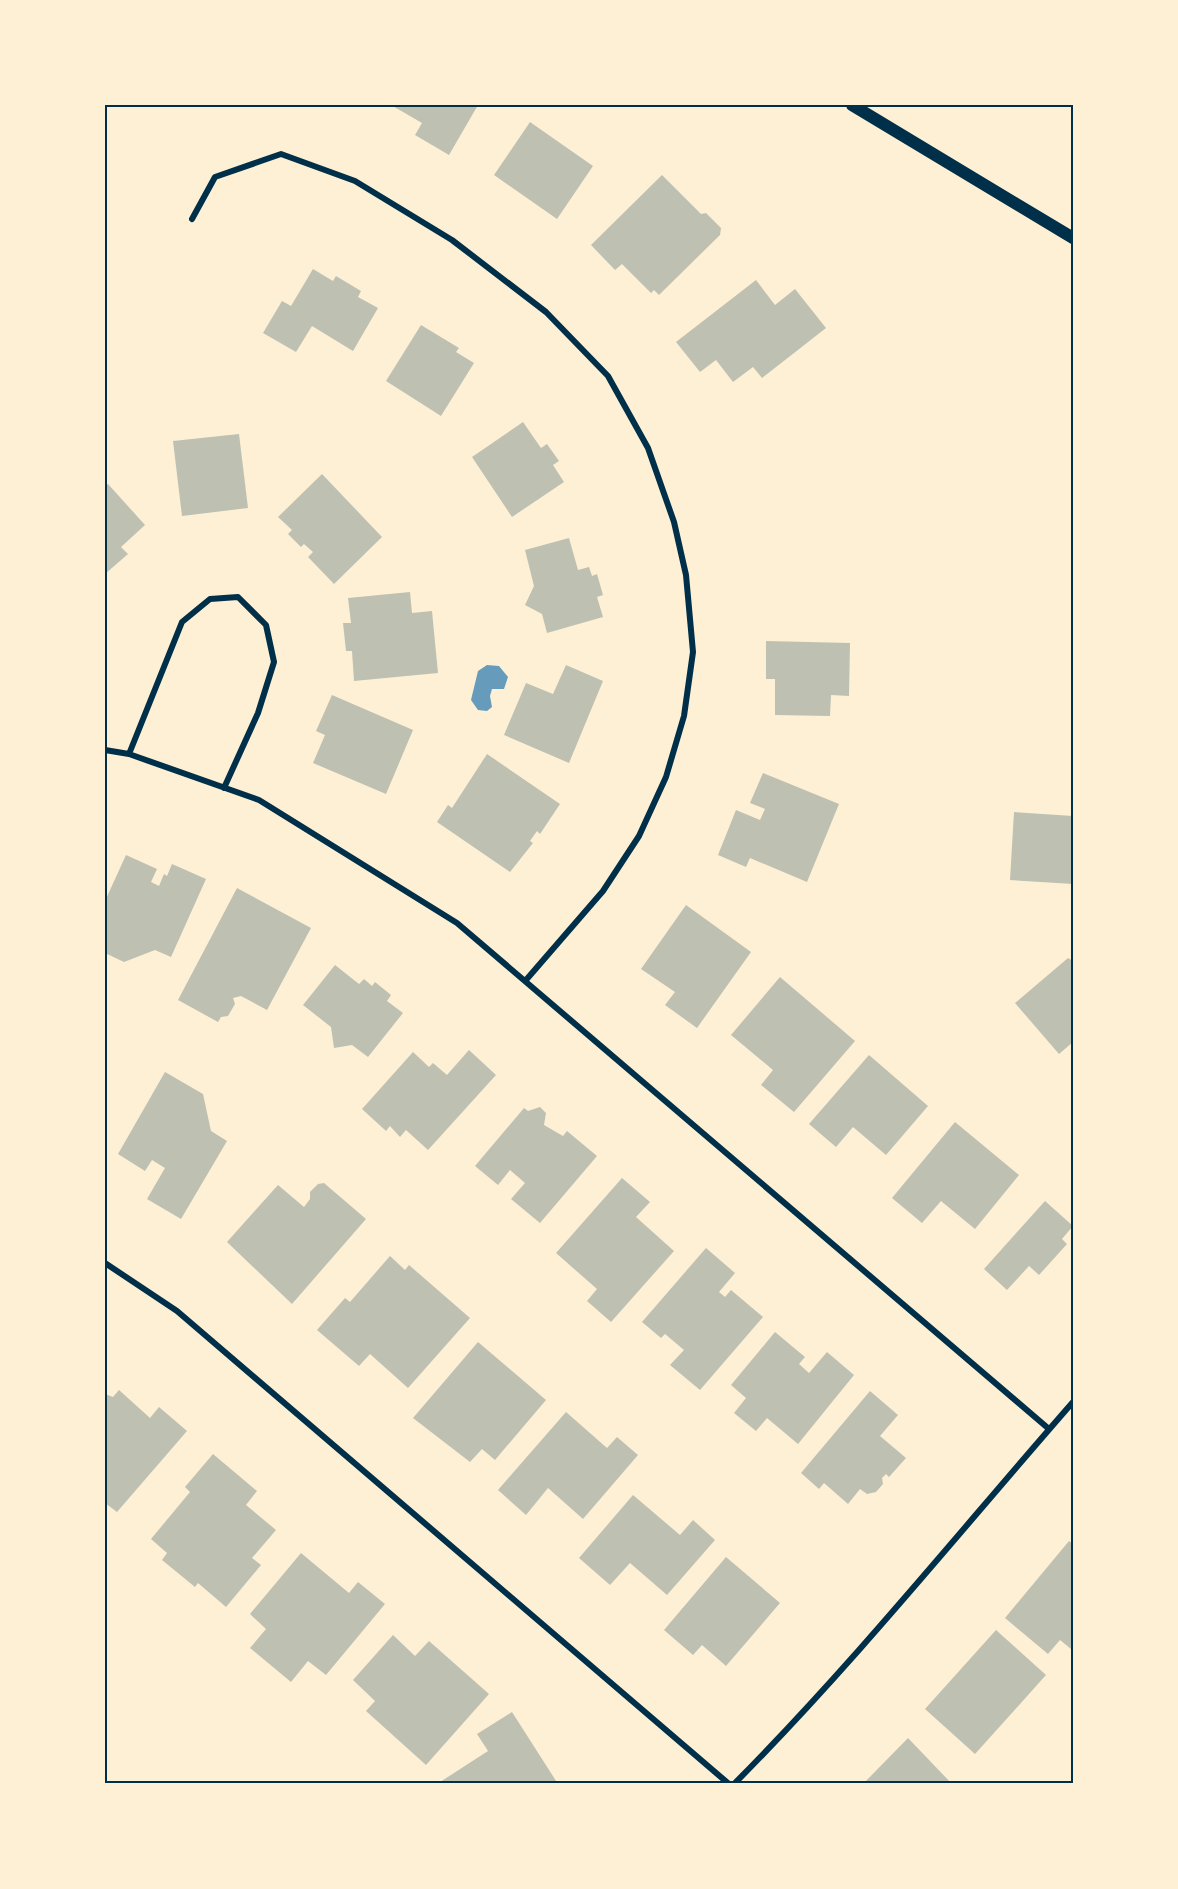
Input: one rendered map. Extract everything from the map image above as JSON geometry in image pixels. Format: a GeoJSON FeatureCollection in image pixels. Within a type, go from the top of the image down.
{"type":"FeatureCollection","features":[{"type":"Feature","properties":{"kind":"main road"},"geometry":{"type":"LineString","coordinates":[[852,105],[1073,238]]}},
{"type":"Feature","properties":{"kind":"street"},"geometry":{"type":"LineString","coordinates":[[192,219],[215,177],[281,154],[355,182],[452,240],[546,312],[608,376],[648,448],[674,522],[686,575],[693,652],[684,716],[666,777],[639,836],[603,891],[526,980]]}},
{"type":"Feature","properties":{"kind":"street"},"geometry":{"type":"LineString","coordinates":[[129,754],[182,622],[210,599],[238,597],[267,625],[274,662],[258,713],[224,788]]}},
{"type":"Feature","properties":{"kind":"street"},"geometry":{"type":"LineString","coordinates":[[105,750],[129,754],[259,800],[447,916],[526,980],[1049,1429]]}},
{"type":"Feature","properties":{"kind":"street"},"geometry":{"type":"LineString","coordinates":[[105,1263],[177,1311],[729,1784]]}},
{"type":"Feature","properties":{"kind":"street"},"geometry":{"type":"LineString","coordinates":[[734,1784],[782,1735],[907,1595],[1073,1401]]}},
{"type":"Feature","properties":{"kind":"water"},"geometry":{"type":"Polygon","coordinates":[[[487,665],[499,666],[508,677],[504,689],[492,689],[490,696],[492,707],[487,711],[478,710],[471,700],[478,671],[487,665]]]}},
{"type":"Feature","properties":{"kind":"building"},"geometry":{"type":"Polygon","coordinates":[[[391,105],[478,105],[449,155],[415,135],[422,123],[391,105]]]}},
{"type":"Feature","properties":{"kind":"building"},"geometry":{"type":"Polygon","coordinates":[[[530,122],[593,166],[557,219],[494,175],[530,122]]]}},
{"type":"Feature","properties":{"kind":"building"},"geometry":{"type":"Polygon","coordinates":[[[662,175],[701,214],[706,213],[721,228],[720,235],[659,295],[654,290],[651,293],[622,264],[615,270],[591,245],[662,175]]]}},
{"type":"Feature","properties":{"kind":"building"},"geometry":{"type":"Polygon","coordinates":[[[313,269],[333,281],[336,276],[361,291],[358,297],[378,308],[353,351],[312,326],[296,352],[263,333],[282,301],[291,306],[313,269]]]}},
{"type":"Feature","properties":{"kind":"building"},"geometry":{"type":"Polygon","coordinates":[[[756,280],[775,305],[795,289],[826,328],[762,378],[753,367],[733,382],[716,360],[700,372],[676,342],[756,280]]]}},
{"type":"Feature","properties":{"kind":"building"},"geometry":{"type":"Polygon","coordinates":[[[421,325],[459,348],[456,352],[474,363],[441,416],[386,381],[421,325]]]}},
{"type":"Feature","properties":{"kind":"building"},"geometry":{"type":"Polygon","coordinates":[[[523,422],[541,448],[547,444],[559,461],[553,465],[564,482],[512,517],[472,457],[523,422]]]}},
{"type":"Feature","properties":{"kind":"building"},"geometry":{"type":"Polygon","coordinates":[[[239,434],[248,508],[182,516],[173,441],[239,434]]]}},
{"type":"Feature","properties":{"kind":"building"},"geometry":{"type":"Polygon","coordinates":[[[322,474],[382,537],[334,584],[308,557],[313,552],[304,544],[301,547],[288,534],[292,530],[278,517],[322,474]]]}},
{"type":"Feature","properties":{"kind":"building"},"geometry":{"type":"Polygon","coordinates":[[[108,484],[145,525],[121,547],[128,554],[105,574],[105,486],[108,484]]]}},
{"type":"Feature","properties":{"kind":"building"},"geometry":{"type":"Polygon","coordinates":[[[569,538],[578,570],[589,567],[592,576],[597,574],[603,595],[597,597],[603,617],[547,633],[542,614],[525,605],[534,586],[525,550],[569,538]]]}},
{"type":"Feature","properties":{"kind":"building"},"geometry":{"type":"Polygon","coordinates":[[[410,592],[412,613],[432,611],[438,673],[354,681],[352,651],[346,651],[343,623],[351,623],[348,598],[410,592]]]}},
{"type":"Feature","properties":{"kind":"building"},"geometry":{"type":"Polygon","coordinates":[[[766,641],[850,643],[849,696],[831,695],[830,716],[775,715],[775,679],[766,679],[766,641]]]}},
{"type":"Feature","properties":{"kind":"building"},"geometry":{"type":"Polygon","coordinates":[[[566,665],[603,681],[569,763],[504,735],[526,683],[553,694],[566,665]]]}},
{"type":"Feature","properties":{"kind":"building"},"geometry":{"type":"Polygon","coordinates":[[[332,695],[413,730],[386,794],[313,763],[325,735],[316,731],[332,695]]]}},
{"type":"Feature","properties":{"kind":"building"},"geometry":{"type":"Polygon","coordinates":[[[487,754],[560,804],[540,834],[537,831],[530,841],[533,843],[510,872],[437,822],[448,805],[452,808],[487,754]]]}},
{"type":"Feature","properties":{"kind":"building"},"geometry":{"type":"Polygon","coordinates":[[[763,773],[839,804],[807,882],[750,858],[746,867],[718,855],[736,810],[760,820],[765,809],[750,803],[763,773]]]}},
{"type":"Feature","properties":{"kind":"building"},"geometry":{"type":"Polygon","coordinates":[[[1014,812],[1073,816],[1073,884],[1010,880],[1014,812]]]}},
{"type":"Feature","properties":{"kind":"building"},"geometry":{"type":"Polygon","coordinates":[[[126,855],[157,869],[151,882],[159,886],[164,874],[167,876],[172,864],[206,879],[171,957],[155,950],[124,962],[105,953],[105,901],[126,855]]]}},
{"type":"Feature","properties":{"kind":"building"},"geometry":{"type":"Polygon","coordinates":[[[237,888],[311,928],[267,1010],[241,996],[233,998],[235,1004],[228,1016],[221,1017],[218,1022],[178,1000],[237,888]]]}},
{"type":"Feature","properties":{"kind":"building"},"geometry":{"type":"Polygon","coordinates":[[[686,905],[751,952],[697,1028],[665,1005],[675,992],[641,969],[686,905]]]}},
{"type":"Feature","properties":{"kind":"building"},"geometry":{"type":"Polygon","coordinates":[[[1068,958],[1073,961],[1073,1042],[1059,1054],[1015,1003],[1068,958]]]}},
{"type":"Feature","properties":{"kind":"building"},"geometry":{"type":"Polygon","coordinates":[[[335,965],[359,984],[364,979],[372,986],[375,982],[391,995],[387,1001],[403,1013],[368,1057],[352,1045],[334,1048],[331,1027],[303,1005],[335,965]]]}},
{"type":"Feature","properties":{"kind":"building"},"geometry":{"type":"Polygon","coordinates":[[[780,977],[855,1041],[794,1112],[761,1085],[773,1070],[731,1035],[780,977]]]}},
{"type":"Feature","properties":{"kind":"building"},"geometry":{"type":"Polygon","coordinates":[[[469,1050],[496,1075],[428,1150],[406,1130],[400,1137],[390,1126],[386,1131],[362,1109],[413,1052],[429,1067],[433,1063],[447,1075],[469,1050]]]}},
{"type":"Feature","properties":{"kind":"building"},"geometry":{"type":"Polygon","coordinates":[[[869,1055],[928,1106],[886,1155],[853,1127],[836,1147],[809,1124],[869,1055]]]}},
{"type":"Feature","properties":{"kind":"building"},"geometry":{"type":"Polygon","coordinates":[[[165,1072],[203,1094],[211,1131],[227,1141],[181,1219],[147,1199],[165,1168],[152,1160],[145,1171],[118,1154],[165,1072]]]}},
{"type":"Feature","properties":{"kind":"building"},"geometry":{"type":"Polygon","coordinates":[[[540,1107],[546,1113],[544,1125],[563,1136],[567,1131],[597,1156],[540,1223],[511,1199],[525,1183],[510,1170],[498,1185],[475,1166],[524,1108],[528,1111],[540,1107]]]}},
{"type":"Feature","properties":{"kind":"building"},"geometry":{"type":"Polygon","coordinates":[[[955,1122],[1019,1175],[975,1229],[941,1201],[922,1223],[892,1198],[955,1122]]]}},
{"type":"Feature","properties":{"kind":"building"},"geometry":{"type":"Polygon","coordinates":[[[622,1178],[650,1202],[636,1217],[674,1251],[611,1322],[587,1301],[597,1289],[556,1253],[622,1178]]]}},
{"type":"Feature","properties":{"kind":"building"},"geometry":{"type":"Polygon","coordinates":[[[324,1183],[366,1219],[292,1304],[227,1242],[278,1185],[304,1207],[310,1199],[310,1192],[318,1184],[324,1183]]]}},
{"type":"Feature","properties":{"kind":"building"},"geometry":{"type":"Polygon","coordinates":[[[1045,1201],[1073,1226],[1062,1239],[1067,1244],[1039,1275],[1029,1266],[1007,1290],[984,1269],[1045,1201]]]}},
{"type":"Feature","properties":{"kind":"building"},"geometry":{"type":"Polygon","coordinates":[[[706,1248],[735,1273],[719,1292],[725,1297],[731,1290],[763,1317],[700,1390],[670,1365],[684,1350],[665,1334],[661,1338],[642,1322],[706,1248]]]}},
{"type":"Feature","properties":{"kind":"building"},"geometry":{"type":"Polygon","coordinates":[[[390,1256],[405,1270],[409,1265],[470,1318],[408,1388],[370,1354],[359,1366],[317,1330],[345,1298],[350,1302],[390,1256]]]}},
{"type":"Feature","properties":{"kind":"building"},"geometry":{"type":"Polygon","coordinates":[[[775,1332],[805,1357],[799,1364],[809,1373],[827,1352],[854,1375],[798,1444],[767,1418],[756,1431],[734,1413],[746,1398],[731,1385],[775,1332]]]}},
{"type":"Feature","properties":{"kind":"building"},"geometry":{"type":"Polygon","coordinates":[[[478,1342],[546,1400],[495,1460],[482,1449],[470,1462],[413,1418],[478,1342]]]}},
{"type":"Feature","properties":{"kind":"building"},"geometry":{"type":"Polygon","coordinates":[[[119,1390],[150,1418],[159,1407],[187,1431],[117,1512],[105,1503],[105,1394],[113,1397],[119,1390]]]}},
{"type":"Feature","properties":{"kind":"building"},"geometry":{"type":"Polygon","coordinates":[[[870,1391],[898,1415],[880,1436],[906,1458],[889,1477],[886,1474],[882,1478],[883,1484],[876,1492],[867,1494],[860,1489],[848,1504],[824,1483],[819,1489],[801,1473],[870,1391]]]}},
{"type":"Feature","properties":{"kind":"building"},"geometry":{"type":"Polygon","coordinates":[[[566,1412],[607,1448],[617,1437],[638,1455],[583,1519],[548,1488],[526,1515],[498,1490],[566,1412]]]}},
{"type":"Feature","properties":{"kind":"building"},"geometry":{"type":"Polygon","coordinates":[[[213,1454],[257,1491],[246,1505],[276,1530],[252,1558],[261,1565],[226,1607],[198,1583],[195,1587],[162,1560],[167,1553],[151,1539],[190,1492],[185,1487],[213,1454]]]}},
{"type":"Feature","properties":{"kind":"building"},"geometry":{"type":"Polygon","coordinates":[[[633,1495],[680,1535],[693,1520],[715,1540],[667,1595],[630,1563],[610,1585],[579,1558],[633,1495]]]}},
{"type":"Feature","properties":{"kind":"building"},"geometry":{"type":"Polygon","coordinates":[[[1069,1541],[1073,1544],[1073,1647],[1071,1649],[1060,1640],[1048,1654],[1005,1618],[1069,1541]]]}},
{"type":"Feature","properties":{"kind":"building"},"geometry":{"type":"Polygon","coordinates":[[[301,1553],[349,1593],[358,1582],[385,1604],[326,1675],[308,1661],[291,1682],[250,1648],[266,1629],[250,1614],[301,1553]]]}},
{"type":"Feature","properties":{"kind":"building"},"geometry":{"type":"Polygon","coordinates":[[[726,1557],[780,1603],[726,1666],[702,1645],[693,1655],[664,1630],[726,1557]]]}},
{"type":"Feature","properties":{"kind":"building"},"geometry":{"type":"Polygon","coordinates":[[[996,1630],[1046,1675],[975,1754],[925,1709],[996,1630]]]}},
{"type":"Feature","properties":{"kind":"building"},"geometry":{"type":"Polygon","coordinates":[[[393,1635],[415,1656],[429,1641],[489,1694],[426,1765],[366,1711],[375,1701],[353,1680],[393,1635]]]}},
{"type":"Feature","properties":{"kind":"building"},"geometry":{"type":"Polygon","coordinates":[[[512,1712],[558,1784],[437,1784],[488,1751],[477,1734],[512,1712]]]}},
{"type":"Feature","properties":{"kind":"building"},"geometry":{"type":"Polygon","coordinates":[[[908,1738],[952,1784],[863,1784],[908,1738]]]}}]}
